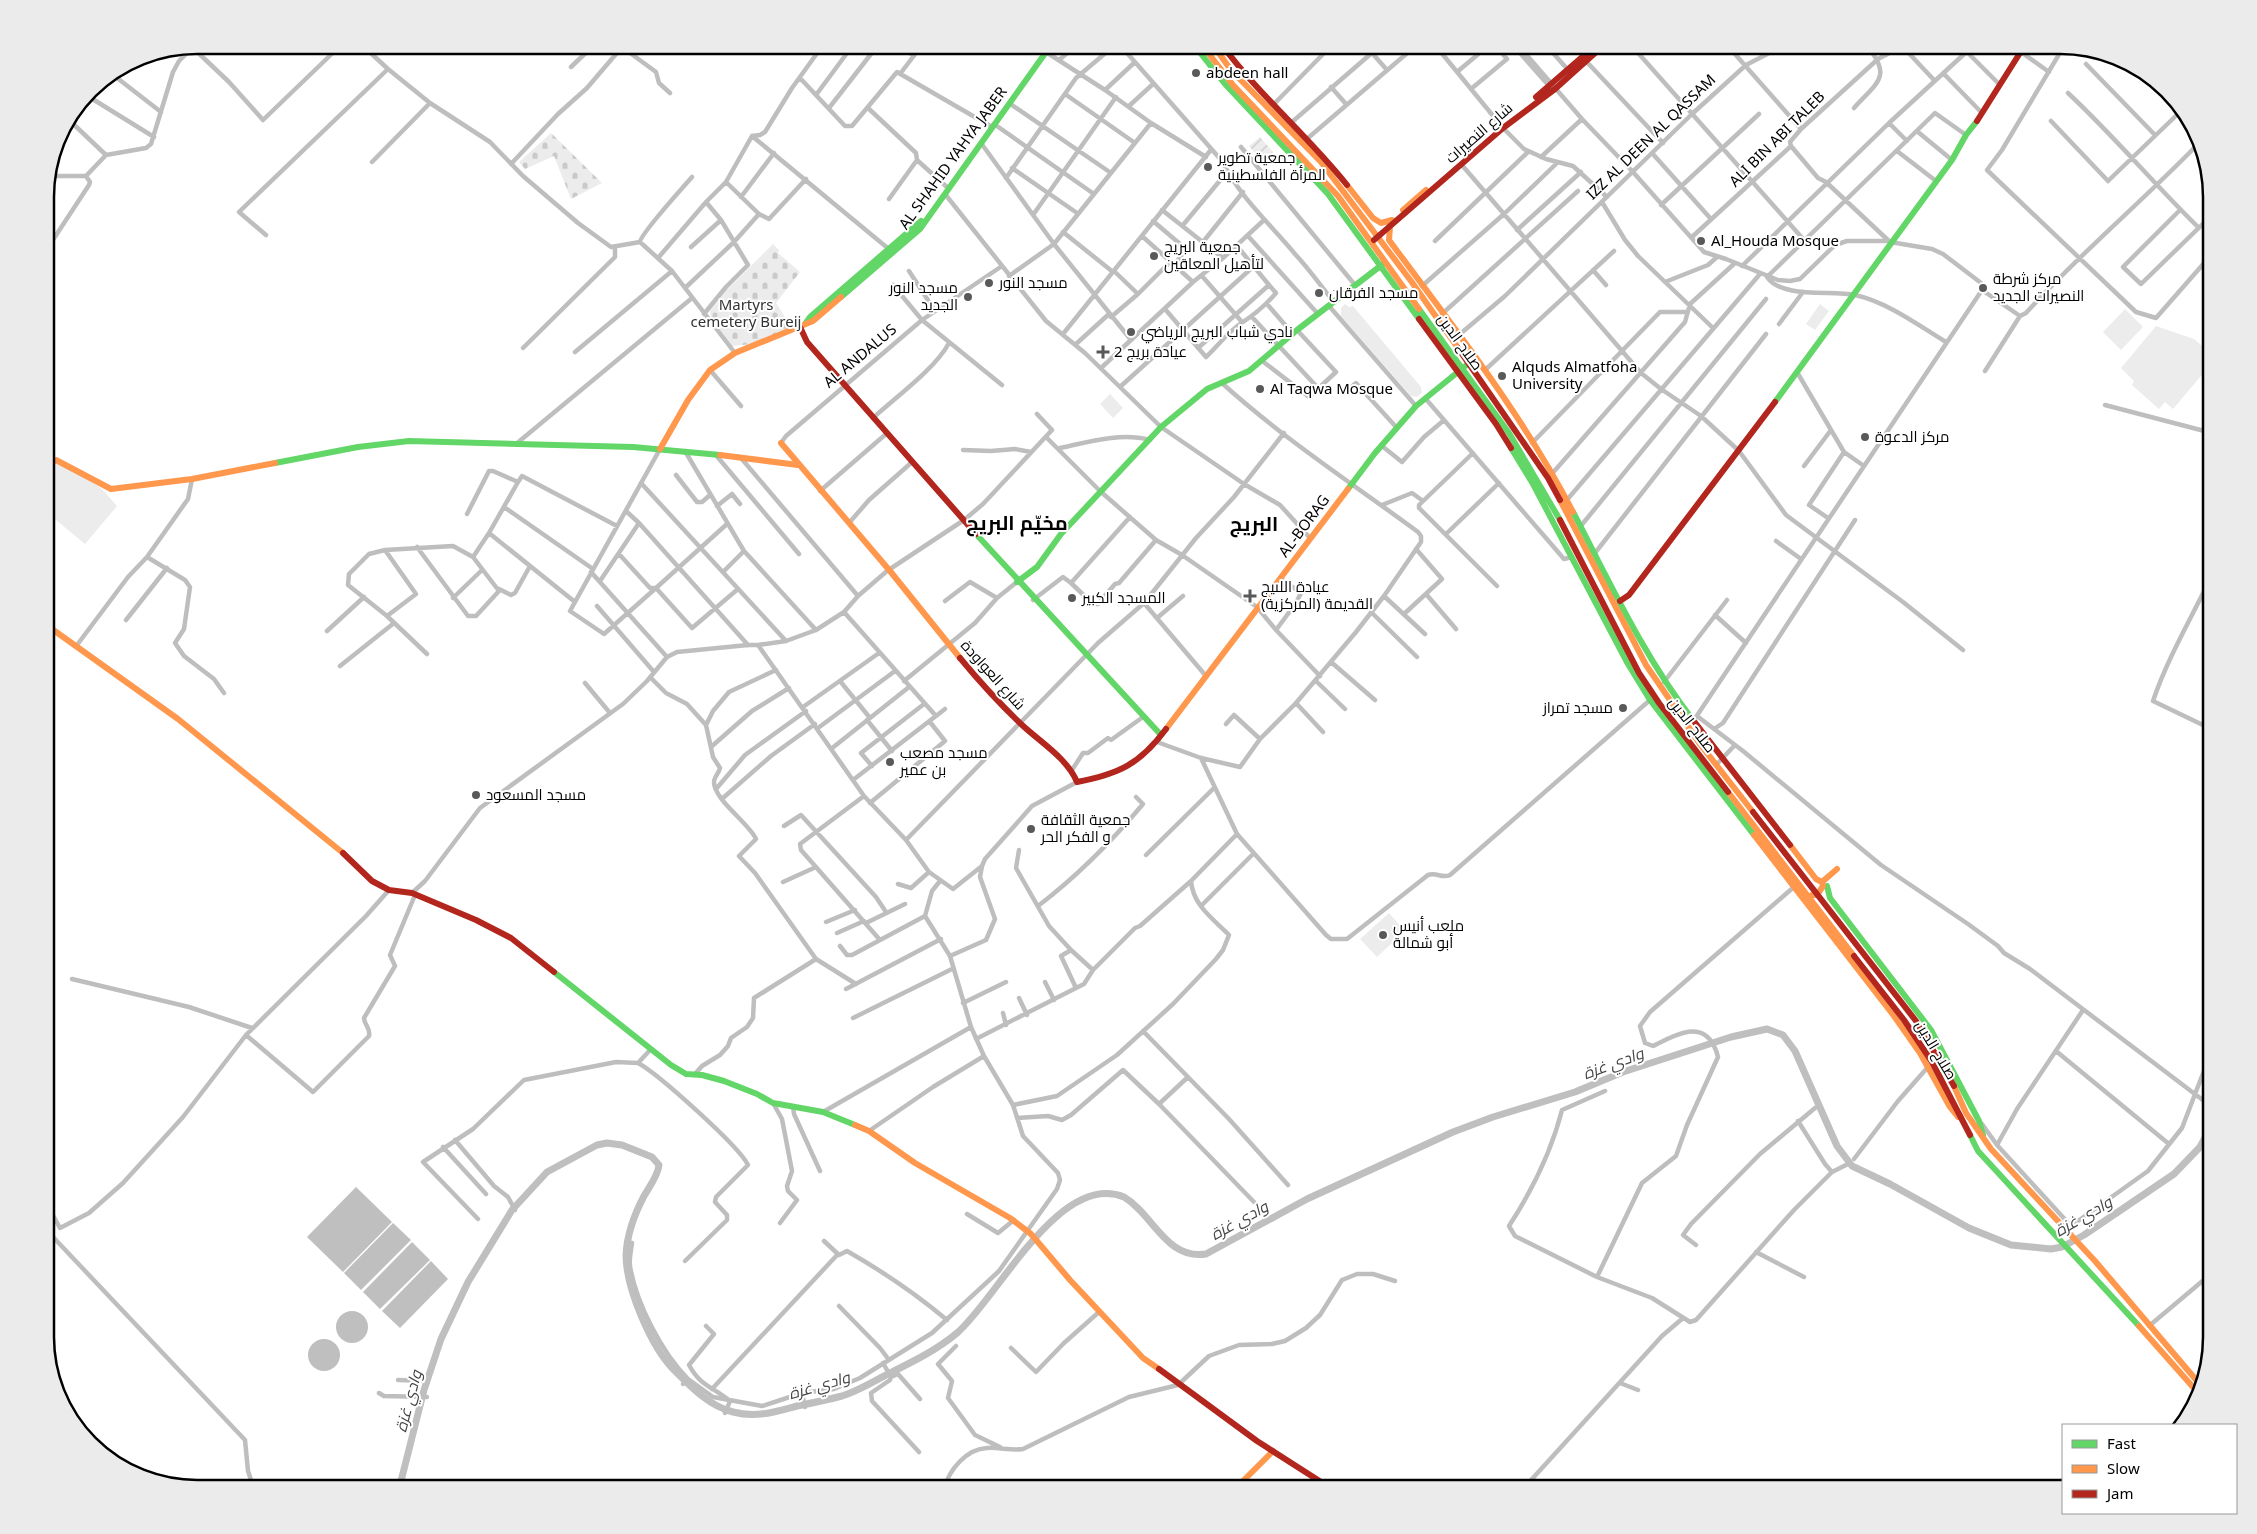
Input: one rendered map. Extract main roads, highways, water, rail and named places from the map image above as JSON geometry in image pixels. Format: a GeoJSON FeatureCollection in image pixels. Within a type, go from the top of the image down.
{"type":"FeatureCollection","features":[{"type":"Feature","properties":{"kind":"main road","name":"AL SHAHID YAHYA JABER"},"geometry":{"type":"LineString","coordinates":[[946,189],[981,143],[1041,54]]}},
{"type":"Feature","properties":{"kind":"main road","name":"AL SHAHID YAHYA JABER"},"geometry":{"type":"LineString","coordinates":[[660,449],[688,400],[710,370],[735,353],[813,321],[892,251],[920,229],[1041,54]]}},
{"type":"Feature","properties":{"kind":"main road"},"geometry":{"type":"LineString","coordinates":[[1201,54],[1230,89],[1298,155],[1379,266],[1459,370],[1496,424],[1528,476],[1628,664],[1650,700],[1795,886],[1930,1065]]}},
{"type":"Feature","properties":{"kind":"main road","name":"صلاح الدين"},"geometry":{"type":"LineString","coordinates":[[1209,54],[1228,80],[1338,196],[1386,262],[1459,370],[1497,415],[1569,536],[1639,673],[1795,886],[1805,894],[1904,1020],[1978,1151],[2078,1258],[2194,1388]]}},
{"type":"Feature","properties":{"kind":"main road","name":"صلاح الدين"},"geometry":{"type":"LineString","coordinates":[[1219,54],[1231,70],[1321,162],[1376,236],[1420,288],[1453,340],[1527,447],[1550,476],[1565,502],[1646,665],[1662,684],[1687,725],[1716,765],[1916,1021],[1951,1080],[1966,1113],[1984,1139],[2197,1381]]}},
{"type":"Feature","properties":{"kind":"main road"},"geometry":{"type":"LineString","coordinates":[[1229,54],[1238,67],[1308,138],[1346,182],[1373,218],[1381,223],[1392,220]]}},
{"type":"Feature","properties":{"kind":"main road","name":"شارع النصيرات"},"geometry":{"type":"LineString","coordinates":[[1370,241],[1392,220],[1502,127],[1570,72],[1588,54]]}},
{"type":"Feature","properties":{"kind":"main road","name":"شارع النصيرات"},"geometry":{"type":"LineString","coordinates":[[1584,59],[1591,54]]}},
{"type":"Feature","properties":{"kind":"main road"},"geometry":{"type":"LineString","coordinates":[[1620,601],[1634,588],[1739,451],[1890,242],[1952,160],[2020,54]]}},
{"type":"Feature","properties":{"kind":"main road","name":"شارع النصيرات"},"geometry":{"type":"LineString","coordinates":[[1376,236],[1390,227],[1502,127]]}},
{"type":"Feature","properties":{"kind":"main road"},"geometry":{"type":"LineString","coordinates":[[1390,227],[1389,240],[1420,288]]}},
{"type":"Feature","properties":{"kind":"main road"},"geometry":{"type":"LineString","coordinates":[[1018,582],[1037,567],[1061,534],[1161,427],[1207,389],[1223,384],[1249,371],[1278,345],[1386,262]]}},
{"type":"Feature","properties":{"kind":"main road"},"geometry":{"type":"LineString","coordinates":[[1439,316],[1459,335],[1484,370],[1532,442],[1550,476]]}},
{"type":"Feature","properties":{"kind":"main road"},"geometry":{"type":"LineString","coordinates":[[802,326],[807,342],[911,463],[964,520],[1033,600],[1160,735]]}},
{"type":"Feature","properties":{"kind":"main road","name":"AL-BORAG"},"geometry":{"type":"LineString","coordinates":[[1077,782],[1099,778],[1134,765],[1157,742],[1160,735],[1257,607],[1382,446],[1424,398],[1469,363]]}},
{"type":"Feature","properties":{"kind":"main road"},"geometry":{"type":"LineString","coordinates":[[54,461],[56,460],[111,489],[192,479],[376,444],[409,441],[660,449],[798,465]]}},
{"type":"Feature","properties":{"kind":"main road","name":"شارع العواودة"},"geometry":{"type":"LineString","coordinates":[[781,443],[890,571],[977,679],[1020,723],[1072,770],[1077,782]]}},
{"type":"Feature","properties":{"kind":"main road"},"geometry":{"type":"LineString","coordinates":[[1565,502],[1595,553],[1662,684],[1695,718],[1722,759],[1816,879],[1824,884],[1830,898],[1931,1030],[1979,1121],[1984,1139]]}},
{"type":"Feature","properties":{"kind":"main road"},"geometry":{"type":"LineString","coordinates":[[54,630],[121,680],[149,697],[178,719],[340,850],[372,881],[389,890],[413,894],[476,920],[511,938],[671,1065],[686,1074],[724,1081],[773,1103],[823,1112],[869,1131],[915,1163],[1014,1220],[1029,1232],[1099,1312],[1143,1358],[1178,1385],[1318,1480]]}},
{"type":"Feature","properties":{"kind":"main road"},"geometry":{"type":"LineString","coordinates":[[1805,894],[1817,895],[1837,869]]}},
{"type":"Feature","properties":{"kind":"main road"},"geometry":{"type":"LineString","coordinates":[[1244,1480],[1273,1450]]}},
{"type":"Feature","properties":{"kind":"waterway","name":"وادي غزة"},"geometry":{"type":"LineString","coordinates":[[401,1480],[424,1390],[441,1339],[468,1282],[512,1210],[547,1172],[597,1145],[607,1143],[622,1145],[652,1157],[659,1165],[635,1217],[628,1240],[626,1255],[630,1284],[635,1300],[657,1347],[674,1370],[708,1401],[733,1412],[758,1414],[849,1394],[935,1349],[957,1333],[973,1316],[1031,1242],[1053,1220],[1076,1202],[1100,1194],[1124,1197],[1170,1243],[1180,1250],[1192,1254],[1206,1254],[1307,1199],[1453,1132],[1493,1117],[1575,1092],[1623,1072],[1731,1037],[1767,1029],[1783,1035],[1795,1051],[1837,1146],[1852,1166],[1890,1184],[1969,1228],[2011,1245],[2051,1249],[2062,1247],[2084,1235],[2174,1174],[2203,1142]]}},
{"type":"Feature","properties":{"kind":"waterway"},"geometry":{"type":"LineString","coordinates":[[398,1380],[428,1381]]}},
{"type":"Feature","properties":{"kind":"place","name":"abdeen hall"},"geometry":{"type":"Point","coordinates":[1196,73]}},
{"type":"Feature","properties":{"kind":"place","name":"جمعية تطوير المرأة الفلسطينية"},"geometry":{"type":"Point","coordinates":[1208,167]}},
{"type":"Feature","properties":{"kind":"place","name":"Al_Houda Mosque"},"geometry":{"type":"Point","coordinates":[1701,241]}},
{"type":"Feature","properties":{"kind":"place","name":"جمعية البريج لتأهيل المعاقين"},"geometry":{"type":"Point","coordinates":[1154,256]}},
{"type":"Feature","properties":{"kind":"place","name":"مسجد النور"},"geometry":{"type":"Point","coordinates":[989,283]}},
{"type":"Feature","properties":{"kind":"place","name":"مركز شرطة النصيرات الجديد"},"geometry":{"type":"Point","coordinates":[1983,288]}},
{"type":"Feature","properties":{"kind":"place","name":"مسجد الفرقان"},"geometry":{"type":"Point","coordinates":[1319,293]}},
{"type":"Feature","properties":{"kind":"place","name":"مسجد النور الجديد"},"geometry":{"type":"Point","coordinates":[968,297]}},
{"type":"Feature","properties":{"kind":"place","name":"نادي شباب البريج الرياضي"},"geometry":{"type":"Point","coordinates":[1131,332]}},
{"type":"Feature","properties":{"kind":"place","name":"عيادة بريج 2"},"geometry":{"type":"Point","coordinates":[1103,352]}},
{"type":"Feature","properties":{"kind":"place","name":"Alquds Almatfoha University"},"geometry":{"type":"Point","coordinates":[1502,376]}},
{"type":"Feature","properties":{"kind":"place","name":"Al Taqwa Mosque"},"geometry":{"type":"Point","coordinates":[1260,389]}},
{"type":"Feature","properties":{"kind":"place","name":"مركز الدعوة"},"geometry":{"type":"Point","coordinates":[1865,437]}},
{"type":"Feature","properties":{"kind":"place","name":"عيادة اللىيج القديمة (المركزية)"},"geometry":{"type":"Point","coordinates":[1250,596]}},
{"type":"Feature","properties":{"kind":"place","name":"المسجد الكبير"},"geometry":{"type":"Point","coordinates":[1072,598]}},
{"type":"Feature","properties":{"kind":"place","name":"مسجد تمراز"},"geometry":{"type":"Point","coordinates":[1623,708]}},
{"type":"Feature","properties":{"kind":"place","name":"مسجد مصعب بن عمير"},"geometry":{"type":"Point","coordinates":[890,762]}},
{"type":"Feature","properties":{"kind":"place","name":"مسجد المسعود"},"geometry":{"type":"Point","coordinates":[476,795]}},
{"type":"Feature","properties":{"kind":"place","name":"جمعية الثقافة و الفكر الحر"},"geometry":{"type":"Point","coordinates":[1031,829]}},
{"type":"Feature","properties":{"kind":"place","name":"ملعب أنيس أبو شمالة"},"geometry":{"type":"Point","coordinates":[1383,935]}},
{"type":"Feature","properties":{"kind":"district","name":"مخيّم البريج"},"geometry":{"type":"Point","coordinates":[1017,523]}},
{"type":"Feature","properties":{"kind":"district","name":"البريج"},"geometry":{"type":"Point","coordinates":[1254,524]}},
{"type":"Feature","properties":{"kind":"park label","name":"Martyrs cemetery Bureij"},"geometry":{"type":"Point","coordinates":[746,314]}}]}
